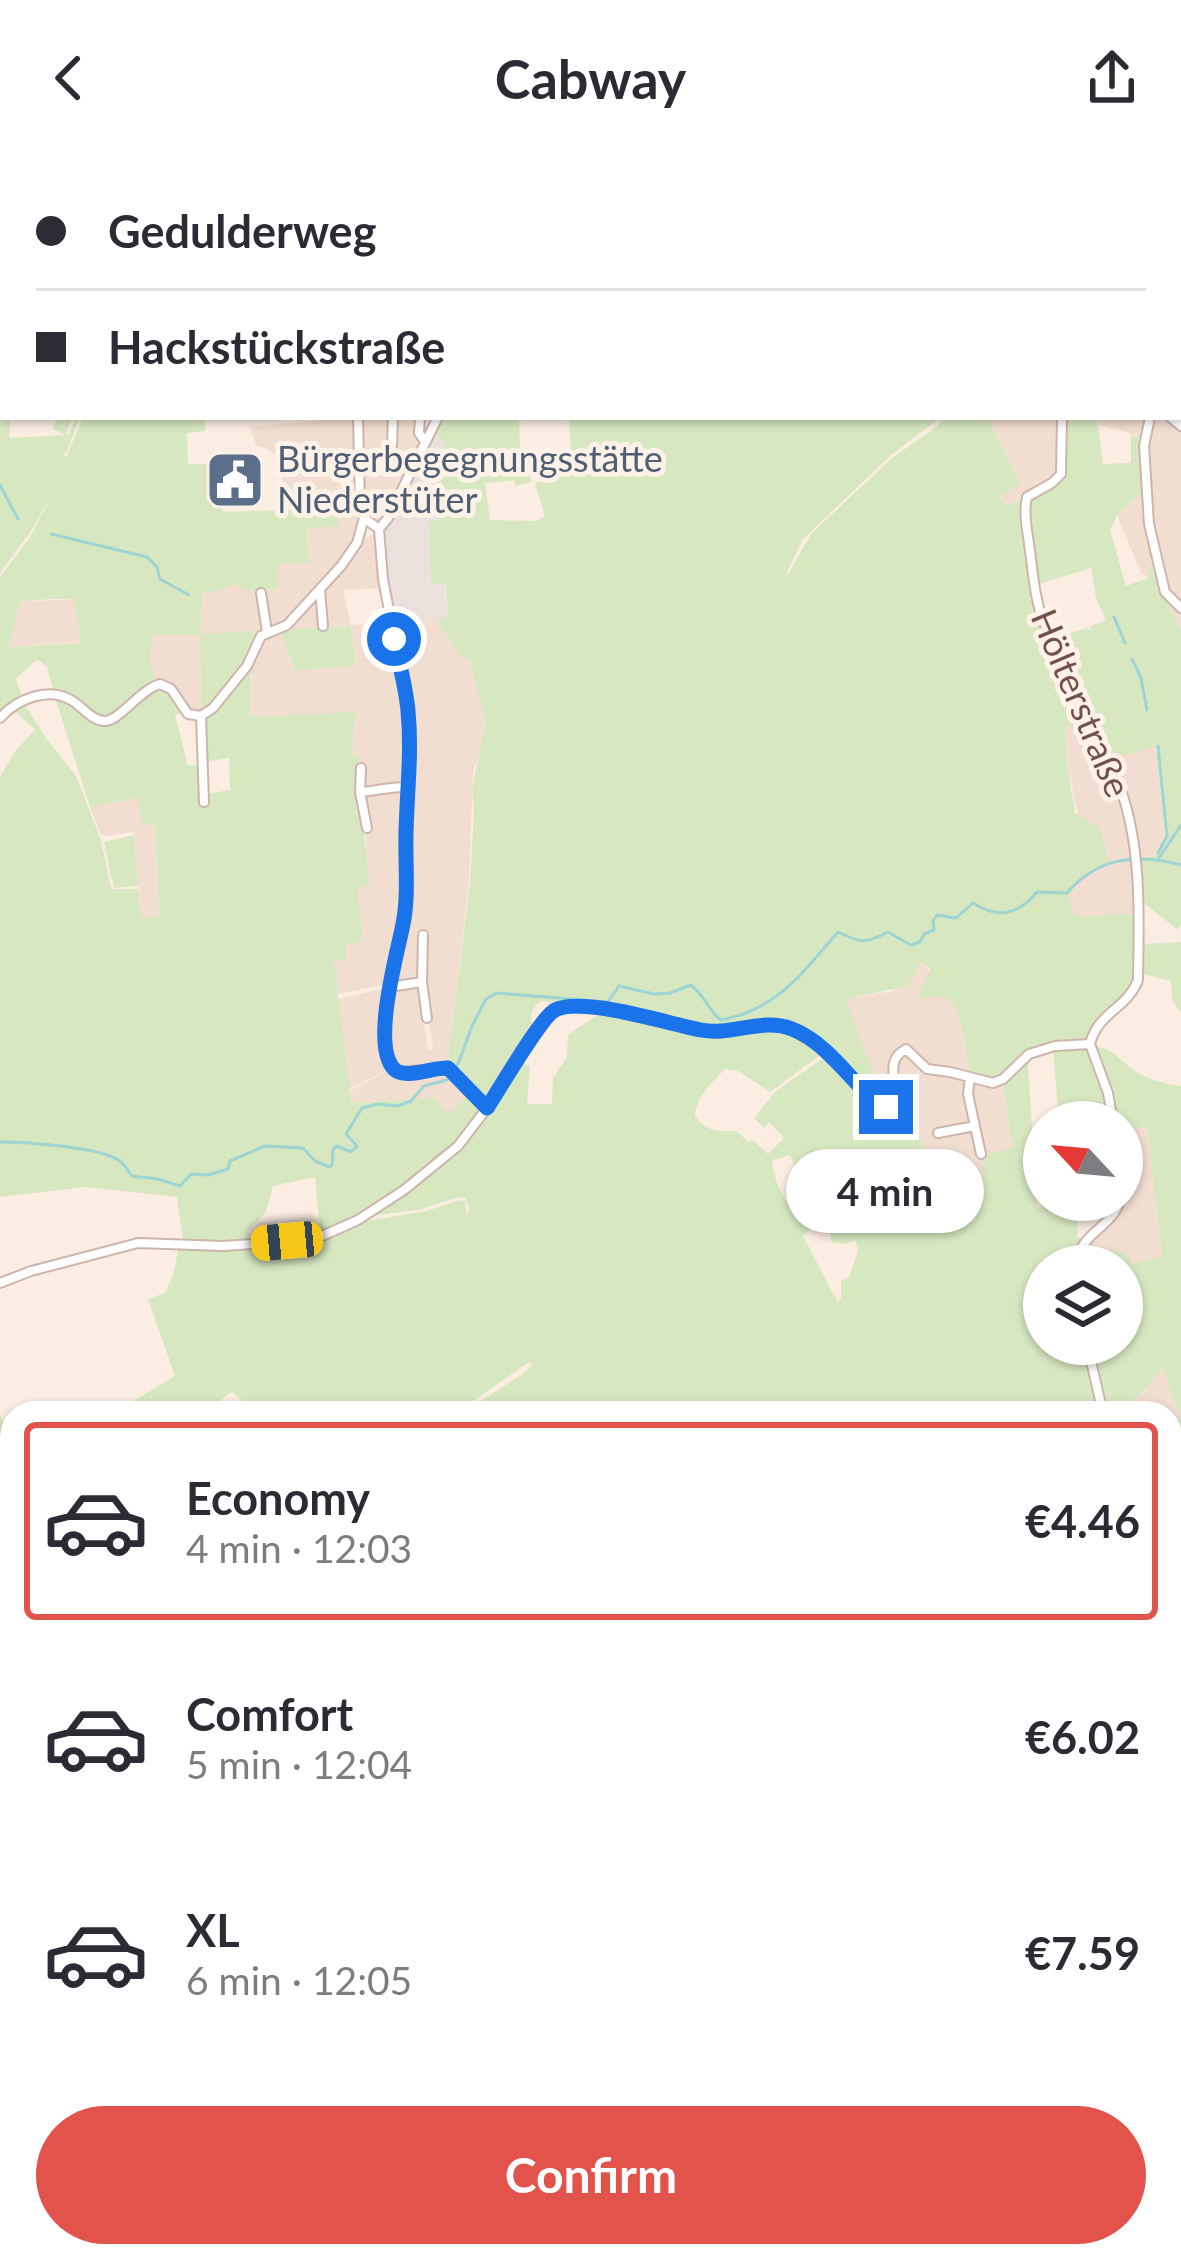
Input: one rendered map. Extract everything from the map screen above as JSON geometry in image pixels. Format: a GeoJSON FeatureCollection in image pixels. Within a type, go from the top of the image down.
{"type":"FeatureCollection","features":[{"type":"Feature","properties":{"kind":"street"},"geometry":{"type":"LineString","coordinates":[[0,718],[20,700],[51,695],[68,698],[99,720],[111,720],[137,696],[160,684],[171,689],[188,714],[201,716],[213,708],[247,666],[259,638],[287,625],[357,543],[364,518],[358,420]]}},
{"type":"Feature","properties":{"kind":"street"},"geometry":{"type":"LineString","coordinates":[[392,445],[393,420]]}},
{"type":"Feature","properties":{"kind":"street"},"geometry":{"type":"LineString","coordinates":[[420,420],[419,434],[426,443]]}},
{"type":"Feature","properties":{"kind":"street"},"geometry":{"type":"LineString","coordinates":[[379,529],[437,420]]}},
{"type":"Feature","properties":{"kind":"street","name":"Hölterstraße"},"geometry":{"type":"LineString","coordinates":[[1062,420],[1061,474],[1025,503],[1035,591],[1061,662],[1101,736],[1122,792],[1136,859],[1138,980],[1132,994],[1097,1025],[1090,1044]]}},
{"type":"Feature","properties":{"kind":"street"},"geometry":{"type":"LineString","coordinates":[[1149,420],[1144,446],[1149,524],[1165,592],[1181,608]]}},
{"type":"Feature","properties":{"kind":"street"},"geometry":{"type":"LineString","coordinates":[[364,518],[379,529],[383,578],[408,710],[405,914],[384,1037],[393,1068],[404,1073],[442,1067],[453,1072],[487,1108]]}},
{"type":"Feature","properties":{"kind":"street"},"geometry":{"type":"LineString","coordinates":[[320,588],[323,626]]}},
{"type":"Feature","properties":{"kind":"street"},"geometry":{"type":"LineString","coordinates":[[261,593],[267,632]]}},
{"type":"Feature","properties":{"kind":"street"},"geometry":{"type":"LineString","coordinates":[[201,716],[204,802]]}},
{"type":"Feature","properties":{"kind":"street"},"geometry":{"type":"LineString","coordinates":[[361,768],[367,828]]}},
{"type":"Feature","properties":{"kind":"street"},"geometry":{"type":"LineString","coordinates":[[360,792],[410,787]]}},
{"type":"Feature","properties":{"kind":"street"},"geometry":{"type":"LineString","coordinates":[[424,935],[422,982],[427,1018]]}},
{"type":"Feature","properties":{"kind":"street"},"geometry":{"type":"LineString","coordinates":[[389,987],[422,982]]}},
{"type":"Feature","properties":{"kind":"street"},"geometry":{"type":"LineString","coordinates":[[0,1283],[138,1244],[223,1246],[296,1241],[322,1236],[368,1215],[432,1169],[465,1138],[544,1019],[570,1006],[709,1032],[772,1025],[791,1028],[886,1107],[894,1102],[893,1061],[901,1050],[910,1051],[927,1070],[989,1083],[999,1082],[1029,1054],[1055,1046],[1090,1044],[1109,1101]]}},
{"type":"Feature","properties":{"kind":"street"},"geometry":{"type":"LineString","coordinates":[[970,1077],[968,1094],[981,1154]]}},
{"type":"Feature","properties":{"kind":"street"},"geometry":{"type":"LineString","coordinates":[[938,1133],[975,1126]]}},
{"type":"Feature","properties":{"kind":"street"},"geometry":{"type":"LineString","coordinates":[[1083,1245],[1108,1221]]}},
{"type":"Feature","properties":{"kind":"street"},"geometry":{"type":"LineString","coordinates":[[1092,1365],[1100,1401]]}},
{"type":"Feature","properties":{"kind":"shaded area"},"geometry":{"type":"Polygon","coordinates":[[[355,420],[357,501],[314,507],[299,503],[282,484],[277,457],[256,445],[250,427],[355,420]]]}},
{"type":"Feature","properties":{"kind":"shaded area"},"geometry":{"type":"Polygon","coordinates":[[[359,420],[419,420],[423,444],[381,523],[364,513],[359,420]]]}},
{"type":"Feature","properties":{"kind":"shaded area"},"geometry":{"type":"Polygon","coordinates":[[[989,420],[1061,420],[1057,476],[1006,506],[999,495],[1021,483],[989,420]]]}},
{"type":"Feature","properties":{"kind":"shaded area"},"geometry":{"type":"Polygon","coordinates":[[[1098,420],[1181,420],[1181,631],[1156,560],[1148,578],[1141,573],[1117,515],[1144,490],[1137,435],[1100,425],[1098,420]]]}},
{"type":"Feature","properties":{"kind":"shaded area"},"geometry":{"type":"Polygon","coordinates":[[[434,432],[445,443],[436,522],[428,522],[431,584],[444,582],[448,619],[395,631],[384,580],[382,538],[434,432]]]}},
{"type":"Feature","properties":{"kind":"shaded area"},"geometry":{"type":"Polygon","coordinates":[[[339,508],[355,508],[359,516],[347,555],[288,622],[270,627],[264,590],[277,588],[278,564],[309,563],[307,528],[338,526],[339,508]]]}},
{"type":"Feature","properties":{"kind":"shaded area"},"geometry":{"type":"Polygon","coordinates":[[[377,533],[381,588],[343,590],[351,625],[387,622],[407,724],[407,783],[362,790],[359,756],[352,756],[354,713],[249,717],[252,675],[242,674],[262,638],[281,630],[315,596],[322,627],[281,631],[293,670],[356,666],[351,626],[325,627],[323,588],[364,538],[377,533]]]}},
{"type":"Feature","properties":{"kind":"shaded area"},"geometry":{"type":"Polygon","coordinates":[[[227,585],[260,590],[265,630],[200,635],[201,713],[192,715],[172,687],[163,681],[155,683],[151,635],[200,634],[203,593],[227,585]]]}},
{"type":"Feature","properties":{"kind":"shaded area"},"geometry":{"type":"Polygon","coordinates":[[[74,599],[82,642],[9,647],[20,602],[74,599]]]}},
{"type":"Feature","properties":{"kind":"shaded area"},"geometry":{"type":"Polygon","coordinates":[[[436,620],[462,657],[469,657],[486,720],[473,770],[469,884],[447,1067],[405,1072],[392,1063],[385,1036],[389,989],[414,984],[419,988],[427,1044],[433,1049],[424,983],[426,930],[421,931],[419,978],[395,982],[392,978],[405,923],[412,756],[395,631],[436,620]]]}},
{"type":"Feature","properties":{"kind":"shaded area"},"geometry":{"type":"Polygon","coordinates":[[[1082,709],[1098,736],[1119,794],[1132,845],[1136,914],[1074,916],[1068,895],[1090,870],[1109,863],[1100,828],[1078,815],[1068,768],[1065,726],[1073,726],[1082,709]]]}},
{"type":"Feature","properties":{"kind":"shaded area"},"geometry":{"type":"Polygon","coordinates":[[[1156,746],[1165,836],[1156,855],[1139,859],[1111,758],[1156,746]]]}},
{"type":"Feature","properties":{"kind":"shaded area"},"geometry":{"type":"Polygon","coordinates":[[[407,787],[401,833],[401,921],[387,984],[338,994],[337,968],[332,968],[332,961],[346,958],[346,944],[363,940],[356,888],[369,884],[363,796],[407,787]]]}},
{"type":"Feature","properties":{"kind":"shaded area"},"geometry":{"type":"Polygon","coordinates":[[[139,798],[142,825],[155,824],[159,917],[141,919],[134,832],[105,836],[90,807],[139,798]]]}},
{"type":"Feature","properties":{"kind":"shaded area"},"geometry":{"type":"Polygon","coordinates":[[[924,963],[942,996],[954,1003],[969,1073],[1002,1078],[1012,1149],[986,1207],[946,1159],[925,1150],[908,1108],[888,1110],[846,1001],[893,991],[924,963]]]}},
{"type":"Feature","properties":{"kind":"shaded area"},"geometry":{"type":"Polygon","coordinates":[[[385,988],[382,1036],[391,1068],[350,1088],[338,999],[385,988]]]}},
{"type":"Feature","properties":{"kind":"shaded area"},"geometry":{"type":"Polygon","coordinates":[[[442,1068],[471,1094],[448,1115],[434,1098],[352,1103],[351,1090],[391,1069],[403,1075],[442,1068]]]}},
{"type":"Feature","properties":{"kind":"shaded area"},"geometry":{"type":"Polygon","coordinates":[[[1147,1126],[1162,1258],[1143,1262],[1143,1245],[1087,1245],[1110,1221],[1143,1221],[1143,1127],[1147,1126]]]}},
{"type":"Feature","properties":{"kind":"shaded area"},"geometry":{"type":"Polygon","coordinates":[[[1164,1365],[1175,1401],[1131,1401],[1164,1365]]]}},
{"type":"Feature","properties":{"kind":"green space"},"geometry":{"type":"Polygon","coordinates":[[[0,420],[10,420],[9,438],[65,435],[53,429],[56,420],[71,420],[69,435],[79,420],[66,454],[62,451],[66,458],[82,420],[205,420],[205,431],[187,433],[188,464],[214,464],[223,512],[339,508],[339,526],[307,529],[309,563],[278,564],[277,589],[249,591],[228,585],[203,593],[200,634],[265,630],[246,664],[208,710],[201,713],[200,635],[152,635],[150,659],[152,686],[167,687],[184,712],[175,715],[188,766],[202,764],[204,801],[206,794],[230,790],[229,758],[204,762],[202,719],[241,674],[251,674],[250,717],[355,712],[352,755],[359,755],[369,885],[357,888],[363,941],[346,944],[346,959],[332,962],[332,968],[337,968],[352,1103],[434,1098],[448,1114],[470,1093],[484,1108],[459,1142],[373,1207],[320,1234],[315,1177],[273,1186],[266,1212],[249,1230],[248,1242],[183,1241],[177,1197],[85,1187],[0,1197],[0,777],[35,730],[12,708],[22,701],[76,776],[101,840],[111,889],[138,889],[141,918],[159,916],[155,824],[142,826],[138,798],[90,807],[55,697],[94,718],[109,721],[151,686],[115,715],[100,718],[69,697],[54,694],[47,667],[37,659],[16,679],[22,697],[0,715],[0,577],[29,539],[54,491],[0,573],[0,420]],[[74,599],[20,602],[9,647],[81,643],[74,599]]]}},
{"type":"Feature","properties":{"kind":"green space"},"geometry":{"type":"Polygon","coordinates":[[[440,420],[519,420],[520,448],[532,482],[515,486],[515,480],[485,483],[490,520],[535,521],[545,516],[535,484],[557,471],[570,454],[577,469],[569,420],[937,420],[891,455],[803,539],[788,575],[811,534],[891,459],[942,420],[989,420],[1021,484],[999,496],[1006,506],[1024,497],[1033,592],[1082,709],[1073,726],[1065,727],[1075,813],[1100,828],[1109,863],[1090,870],[1068,895],[1074,916],[1136,914],[1136,980],[1124,1000],[1095,1022],[1085,1041],[1032,1050],[993,1079],[969,1073],[954,1003],[941,996],[918,999],[930,970],[919,964],[908,986],[846,1001],[886,1104],[875,1099],[824,1047],[783,1022],[702,1028],[616,1007],[541,1001],[532,1014],[534,1031],[487,1102],[482,1101],[447,1066],[470,883],[472,789],[486,721],[469,658],[462,658],[436,620],[448,618],[445,583],[431,585],[428,522],[436,522],[445,444],[434,431],[440,420]]]}},
{"type":"Feature","properties":{"kind":"green space"},"geometry":{"type":"Polygon","coordinates":[[[1064,420],[1097,420],[1103,464],[1131,463],[1131,434],[1143,439],[1144,490],[1117,515],[1110,530],[1126,586],[1148,578],[1155,557],[1181,631],[1178,930],[1140,900],[1139,859],[1156,855],[1165,836],[1156,747],[1111,758],[1053,639],[1091,630],[1106,620],[1091,568],[1036,585],[1028,501],[1064,473],[1064,420]]]}},
{"type":"Feature","properties":{"kind":"green space"},"geometry":{"type":"Polygon","coordinates":[[[351,626],[356,666],[294,670],[280,630],[351,626]]]}},
{"type":"Feature","properties":{"kind":"green space"},"geometry":{"type":"Polygon","coordinates":[[[134,835],[138,886],[114,888],[104,842],[134,835]]]}},
{"type":"Feature","properties":{"kind":"green space"},"geometry":{"type":"Polygon","coordinates":[[[1181,942],[1181,1013],[1172,1000],[1171,981],[1142,974],[1141,944],[1181,942]]]}},
{"type":"Feature","properties":{"kind":"green space"},"geometry":{"type":"Polygon","coordinates":[[[602,1012],[703,1033],[786,1028],[823,1053],[770,1092],[738,1071],[725,1069],[698,1102],[695,1116],[699,1121],[713,1130],[736,1131],[768,1154],[784,1138],[769,1122],[764,1128],[754,1118],[776,1091],[826,1056],[885,1110],[894,1141],[888,1110],[897,1104],[908,1108],[925,1150],[955,1158],[962,1182],[976,1186],[985,1203],[982,1155],[1012,1148],[1003,1084],[1025,1059],[1048,1050],[1028,1065],[1030,1101],[1023,1101],[1023,1221],[1078,1221],[1077,1237],[1084,1238],[1079,1245],[1023,1245],[1023,1365],[1089,1365],[1097,1401],[481,1401],[524,1373],[532,1365],[529,1362],[473,1401],[242,1401],[232,1392],[219,1401],[133,1401],[175,1376],[148,1299],[165,1293],[179,1246],[292,1243],[459,1200],[465,1201],[467,1218],[469,1207],[465,1198],[459,1197],[422,1209],[371,1216],[460,1150],[520,1063],[530,1066],[527,1104],[552,1104],[553,1078],[567,1057],[568,1035],[602,1012]],[[789,1155],[772,1161],[780,1189],[796,1212],[821,1197],[836,1204],[836,1209],[843,1204],[806,1184],[789,1155]],[[826,1216],[803,1236],[838,1303],[841,1281],[849,1277],[858,1251],[855,1240],[832,1242],[826,1216]]]}},
{"type":"Feature","properties":{"kind":"green space"},"geometry":{"type":"Polygon","coordinates":[[[1083,1047],[1098,1072],[1106,1101],[1057,1101],[1053,1049],[1083,1047]]]}},
{"type":"Feature","properties":{"kind":"green space"},"geometry":{"type":"Polygon","coordinates":[[[1095,1048],[1113,1053],[1143,1076],[1181,1086],[1181,1401],[1175,1401],[1163,1367],[1133,1401],[1103,1401],[1094,1365],[1143,1365],[1143,1261],[1162,1257],[1143,1101],[1112,1101],[1095,1048]]]}},
{"type":"Feature","properties":{"kind":"waterway"},"geometry":{"type":"LineString","coordinates":[[0,485],[18,519]]}},
{"type":"Feature","properties":{"kind":"waterway"},"geometry":{"type":"LineString","coordinates":[[51,534],[147,557],[160,579],[189,595]]}},
{"type":"Feature","properties":{"kind":"waterway"},"geometry":{"type":"LineString","coordinates":[[1114,617],[1125,643]]}},
{"type":"Feature","properties":{"kind":"waterway"},"geometry":{"type":"LineString","coordinates":[[1132,659],[1147,710]]}},
{"type":"Feature","properties":{"kind":"waterway"},"geometry":{"type":"LineString","coordinates":[[1158,746],[1167,836],[1158,853]]}},
{"type":"Feature","properties":{"kind":"waterway"},"geometry":{"type":"LineString","coordinates":[[1159,858],[1181,825]]}},
{"type":"Feature","properties":{"kind":"waterway"},"geometry":{"type":"LineString","coordinates":[[0,1142],[97,1152],[120,1161],[132,1176],[180,1186],[191,1174],[228,1169],[230,1161],[265,1146],[303,1148],[329,1167],[333,1149],[337,1146],[351,1152],[357,1146],[346,1134],[362,1108],[398,1106],[411,1101],[424,1086],[447,1080],[486,999],[497,993],[608,1002],[619,986],[654,994],[691,985],[721,1020],[774,998],[838,932],[863,941],[888,932],[911,945],[934,930],[937,915],[956,918],[973,903],[1007,912],[1023,906],[1037,892],[1067,893],[1092,872],[1119,861],[1149,859],[1181,865]]}},
{"type":"Feature","properties":{"kind":"place","name":"Bürgerbegegnungsstätte Niederstüter"},"geometry":{"type":"Point","coordinates":[235,480]}},
{"type":"Feature","properties":{"kind":"route"},"geometry":{"type":"LineString","coordinates":[[394,639],[408,710],[410,769],[405,914],[384,1033],[396,1070],[448,1068],[487,1108],[544,1019],[562,1007],[579,1006],[709,1032],[772,1025],[791,1028],[886,1107]]}}]}
